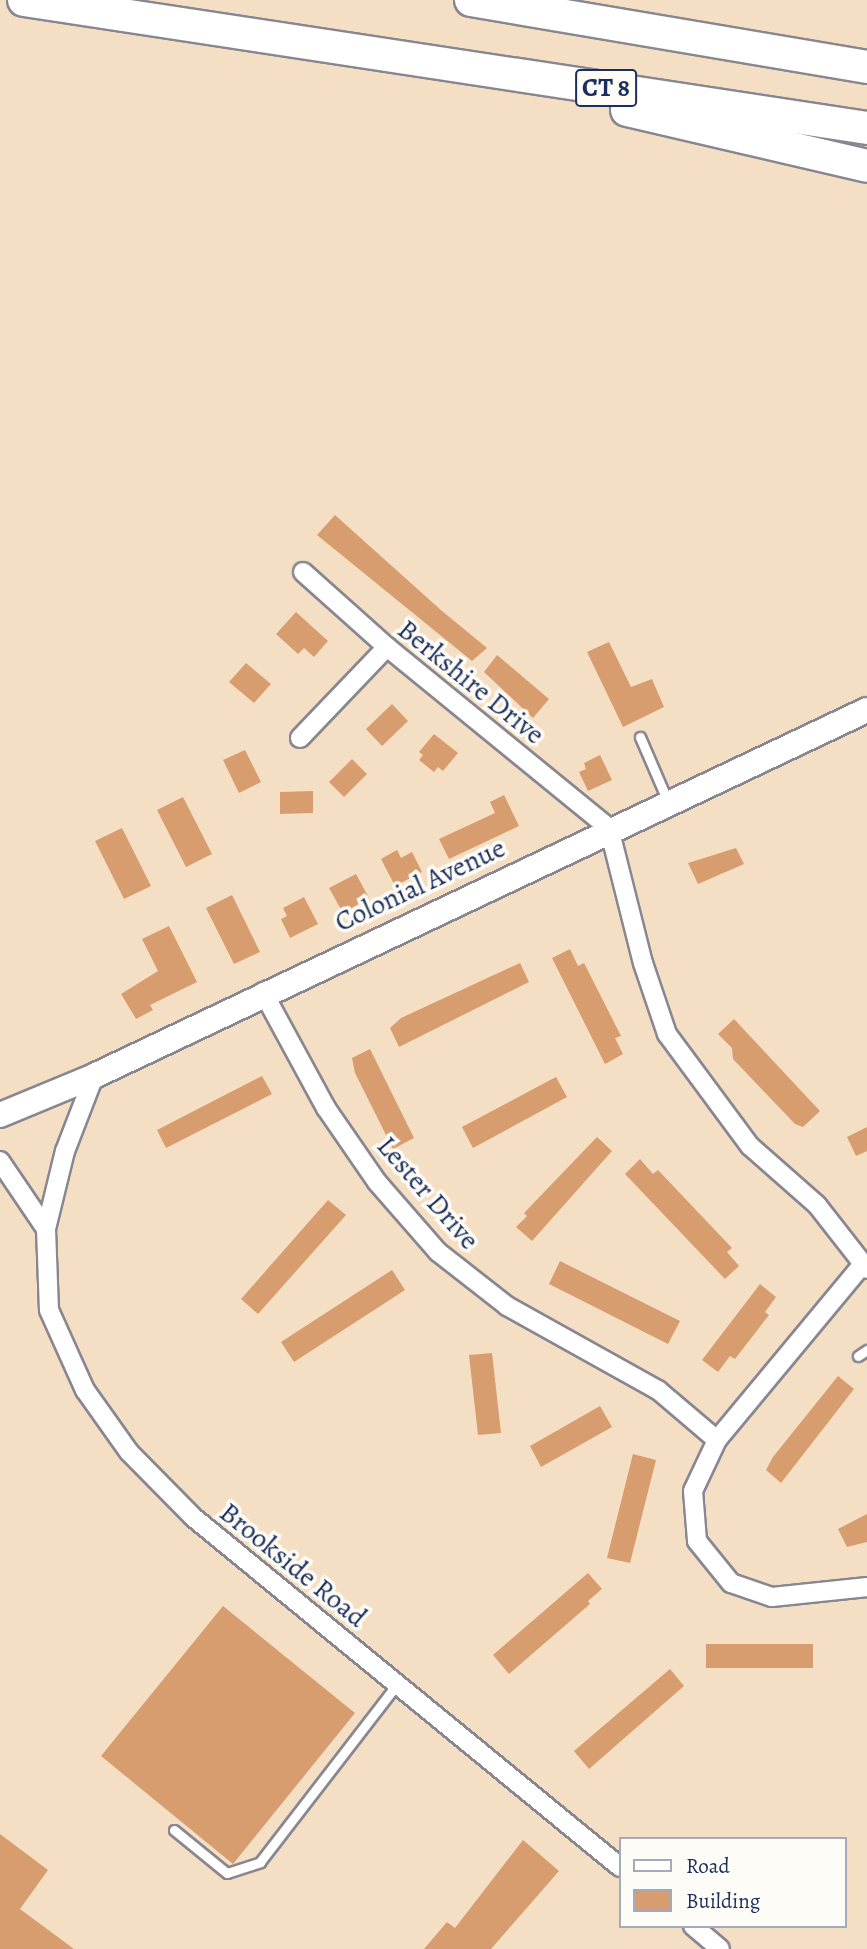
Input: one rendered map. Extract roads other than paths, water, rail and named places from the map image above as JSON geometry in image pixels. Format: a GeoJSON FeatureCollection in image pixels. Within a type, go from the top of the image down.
{"type":"FeatureCollection","features":[{"type":"Feature","properties":{"kind":"highway","name":"CT 8"},"geometry":{"type":"LineString","coordinates":[[24,0],[867,128]]}},
{"type":"Feature","properties":{"kind":"highway","name":"CT 8"},"geometry":{"type":"LineString","coordinates":[[471,0],[867,67]]}},
{"type":"Feature","properties":{"kind":"highway"},"geometry":{"type":"LineString","coordinates":[[345,50],[867,166]]}},
{"type":"Feature","properties":{"kind":"street","name":"Berkshire Drive"},"geometry":{"type":"LineString","coordinates":[[303,572],[387,647],[609,828]]}},
{"type":"Feature","properties":{"kind":"street"},"geometry":{"type":"LineString","coordinates":[[300,738],[387,647]]}},
{"type":"Feature","properties":{"kind":"street","name":"Colonial Avenue"},"geometry":{"type":"LineString","coordinates":[[0,1115],[94,1076],[263,992],[609,828],[867,710]]}},
{"type":"Feature","properties":{"kind":"street"},"geometry":{"type":"LineString","coordinates":[[609,828],[643,963],[667,1034],[750,1146],[817,1205],[865,1267],[717,1440],[693,1491],[697,1541],[732,1583],[772,1597],[867,1587]]}},
{"type":"Feature","properties":{"kind":"street","name":"Lester Drive"},"geometry":{"type":"LineString","coordinates":[[263,992],[327,1108],[377,1182],[438,1252],[507,1306],[658,1390],[717,1440]]}},
{"type":"Feature","properties":{"kind":"street","name":"Brookside Road"},"geometry":{"type":"LineString","coordinates":[[94,1076],[65,1151],[46,1229],[49,1310],[85,1390],[130,1452],[193,1517],[618,1865]]}},
{"type":"Feature","properties":{"kind":"street"},"geometry":{"type":"LineString","coordinates":[[0,1161],[46,1229]]}},
{"type":"Feature","properties":{"kind":"street"},"geometry":{"type":"LineString","coordinates":[[695,1928],[720,1949]]}},
{"type":"Feature","properties":{"kind":"lane"},"geometry":{"type":"LineString","coordinates":[[640,737],[668,802]]}},
{"type":"Feature","properties":{"kind":"lane"},"geometry":{"type":"LineString","coordinates":[[858,1356],[867,1350]]}},
{"type":"Feature","properties":{"kind":"lane"},"geometry":{"type":"LineString","coordinates":[[174,1830],[227,1873],[260,1862],[397,1684]]}}]}
